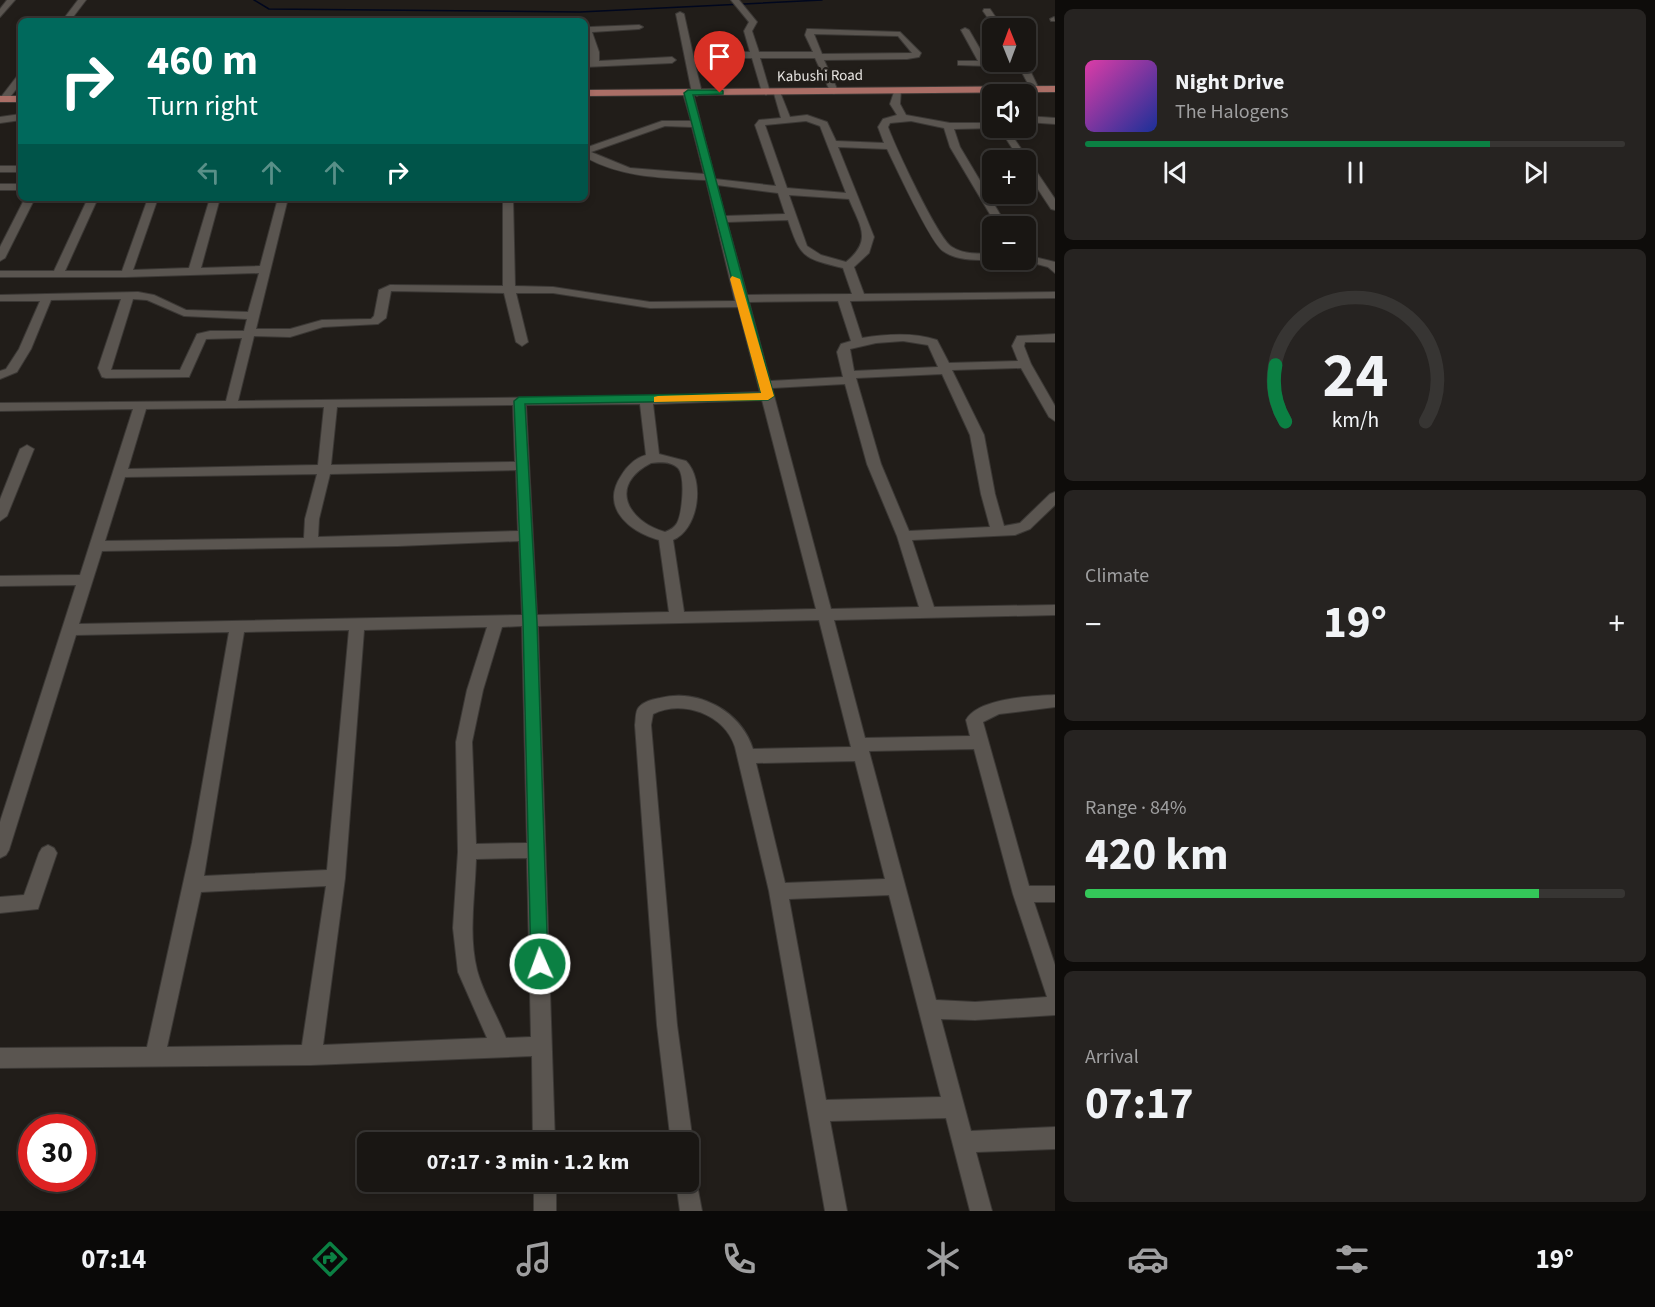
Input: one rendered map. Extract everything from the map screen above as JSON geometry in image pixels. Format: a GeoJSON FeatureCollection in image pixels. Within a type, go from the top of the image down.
{"type":"FeatureCollection","features":[{"type":"Feature","properties":{"kind":"main road","name":"Kabushi Road"},"geometry":{"type":"LineString","coordinates":[[1036,89],[1055,89]]}},
{"type":"Feature","properties":{"kind":"main road","name":"Kabushi Road"},"geometry":{"type":"LineString","coordinates":[[588,93],[982,90]]}},
{"type":"Feature","properties":{"kind":"main road"},"geometry":{"type":"LineString","coordinates":[[2,99],[18,99]]}},
{"type":"Feature","properties":{"kind":"street"},"geometry":{"type":"LineString","coordinates":[[0,15],[11,0]]}},
{"type":"Feature","properties":{"kind":"street"},"geometry":{"type":"LineString","coordinates":[[68,18],[82,0]]}},
{"type":"Feature","properties":{"kind":"street"},"geometry":{"type":"LineString","coordinates":[[735,0],[753,22],[748,31],[754,54],[786,119]]}},
{"type":"Feature","properties":{"kind":"street"},"geometry":{"type":"LineString","coordinates":[[987,11],[992,18]]}},
{"type":"Feature","properties":{"kind":"street"},"geometry":{"type":"LineString","coordinates":[[680,14],[690,62],[694,124],[981,1211]]}},
{"type":"Feature","properties":{"kind":"street"},"geometry":{"type":"LineString","coordinates":[[588,24],[639,27]]}},
{"type":"Feature","properties":{"kind":"street"},"geometry":{"type":"LineString","coordinates":[[965,30],[982,60]]}},
{"type":"Feature","properties":{"kind":"street"},"geometry":{"type":"LineString","coordinates":[[690,62],[754,54],[819,56],[907,57],[917,53],[900,34],[810,31],[809,35],[819,56],[834,92]]}},
{"type":"Feature","properties":{"kind":"street"},"geometry":{"type":"LineString","coordinates":[[588,34],[595,52],[590,64],[672,60]]}},
{"type":"Feature","properties":{"kind":"street"},"geometry":{"type":"LineString","coordinates":[[961,63],[982,63]]}},
{"type":"Feature","properties":{"kind":"street"},"geometry":{"type":"LineString","coordinates":[[2,99],[18,80]]}},
{"type":"Feature","properties":{"kind":"street"},"geometry":{"type":"LineString","coordinates":[[898,91],[895,104],[903,117]]}},
{"type":"Feature","properties":{"kind":"street"},"geometry":{"type":"LineString","coordinates":[[0,120],[18,117]]}},
{"type":"Feature","properties":{"kind":"street"},"geometry":{"type":"LineString","coordinates":[[982,126],[948,126],[933,121],[903,117],[886,121],[883,127],[890,146],[941,244],[949,251],[960,255],[982,256]]}},
{"type":"Feature","properties":{"kind":"street"},"geometry":{"type":"LineString","coordinates":[[786,119],[816,120],[824,124],[869,237],[864,253],[848,266],[805,251],[781,190],[760,125],[762,122],[786,119]]}},
{"type":"Feature","properties":{"kind":"street"},"geometry":{"type":"LineString","coordinates":[[1036,120],[1055,121]]}},
{"type":"Feature","properties":{"kind":"street"},"geometry":{"type":"LineString","coordinates":[[588,151],[665,123],[694,124]]}},
{"type":"Feature","properties":{"kind":"street"},"geometry":{"type":"LineString","coordinates":[[948,126],[955,147],[996,216]]}},
{"type":"Feature","properties":{"kind":"street"},"geometry":{"type":"LineString","coordinates":[[833,144],[890,146]]}},
{"type":"Feature","properties":{"kind":"street"},"geometry":{"type":"LineString","coordinates":[[588,154],[596,160],[634,172],[709,179],[794,194],[853,196]]}},
{"type":"Feature","properties":{"kind":"street"},"geometry":{"type":"LineString","coordinates":[[0,169],[18,169]]}},
{"type":"Feature","properties":{"kind":"street"},"geometry":{"type":"LineString","coordinates":[[1036,178],[1055,207]]}},
{"type":"Feature","properties":{"kind":"street"},"geometry":{"type":"LineString","coordinates":[[1039,182],[1055,182]]}},
{"type":"Feature","properties":{"kind":"street"},"geometry":{"type":"LineString","coordinates":[[0,187],[18,187]]}},
{"type":"Feature","properties":{"kind":"street"},"geometry":{"type":"LineString","coordinates":[[0,258],[28,201]]}},
{"type":"Feature","properties":{"kind":"street"},"geometry":{"type":"LineString","coordinates":[[58,274],[92,201]]}},
{"type":"Feature","properties":{"kind":"street"},"geometry":{"type":"LineString","coordinates":[[126,274],[152,201]]}},
{"type":"Feature","properties":{"kind":"street"},"geometry":{"type":"LineString","coordinates":[[194,272],[214,201]]}},
{"type":"Feature","properties":{"kind":"street"},"geometry":{"type":"LineString","coordinates":[[231,405],[282,201]]}},
{"type":"Feature","properties":{"kind":"street"},"geometry":{"type":"LineString","coordinates":[[508,201],[508,288],[522,342]]}},
{"type":"Feature","properties":{"kind":"street"},"geometry":{"type":"LineString","coordinates":[[720,219],[791,218]]}},
{"type":"Feature","properties":{"kind":"street"},"geometry":{"type":"LineString","coordinates":[[1036,261],[1054,266]]}},
{"type":"Feature","properties":{"kind":"street"},"geometry":{"type":"LineString","coordinates":[[848,266],[859,297]]}},
{"type":"Feature","properties":{"kind":"street"},"geometry":{"type":"LineString","coordinates":[[0,274],[126,274],[265,269]]}},
{"type":"Feature","properties":{"kind":"street"},"geometry":{"type":"LineString","coordinates":[[155,272],[150,284],[133,295],[104,368],[106,374],[185,374],[201,337],[210,334],[278,334],[322,324],[378,320],[387,288],[553,290],[650,305],[859,297],[1055,295]]}},
{"type":"Feature","properties":{"kind":"street"},"geometry":{"type":"LineString","coordinates":[[0,298],[133,295],[150,297],[184,313],[254,316]]}},
{"type":"Feature","properties":{"kind":"street"},"geometry":{"type":"LineString","coordinates":[[0,375],[11,372],[21,357],[47,297]]}},
{"type":"Feature","properties":{"kind":"street"},"geometry":{"type":"LineString","coordinates":[[843,298],[857,341]]}},
{"type":"Feature","properties":{"kind":"street"},"geometry":{"type":"LineString","coordinates":[[1055,338],[1026,338],[1019,342],[1019,353],[1055,417]]}},
{"type":"Feature","properties":{"kind":"street"},"geometry":{"type":"LineString","coordinates":[[928,613],[904,536],[874,465],[843,352],[845,347],[857,341],[895,339],[929,341],[938,351],[977,435],[986,473],[988,494],[999,532]]}},
{"type":"Feature","properties":{"kind":"street"},"geometry":{"type":"LineString","coordinates":[[0,407],[646,400],[766,391],[850,377],[945,368],[1025,364]]}},
{"type":"Feature","properties":{"kind":"street"},"geometry":{"type":"LineString","coordinates":[[646,400],[653,458]]}},
{"type":"Feature","properties":{"kind":"street"},"geometry":{"type":"LineString","coordinates":[[519,401],[530,622],[544,1132]]}},
{"type":"Feature","properties":{"kind":"street"},"geometry":{"type":"LineString","coordinates":[[311,542],[312,519],[324,471],[331,404]]}},
{"type":"Feature","properties":{"kind":"street"},"geometry":{"type":"LineString","coordinates":[[0,849],[141,405]]}},
{"type":"Feature","properties":{"kind":"street"},"geometry":{"type":"LineString","coordinates":[[0,516],[27,449]]}},
{"type":"Feature","properties":{"kind":"street"},"geometry":{"type":"LineString","coordinates":[[653,458],[670,459],[682,464],[686,468],[688,480],[689,505],[684,525],[673,535],[666,537],[644,529],[632,520],[621,506],[623,483],[629,474],[641,463],[653,458]]}},
{"type":"Feature","properties":{"kind":"street"},"geometry":{"type":"LineString","coordinates":[[120,473],[522,466]]}},
{"type":"Feature","properties":{"kind":"street"},"geometry":{"type":"LineString","coordinates":[[904,536],[1015,530],[1025,526],[1055,497]]}},
{"type":"Feature","properties":{"kind":"street"},"geometry":{"type":"LineString","coordinates":[[96,546],[480,539],[526,536]]}},
{"type":"Feature","properties":{"kind":"street"},"geometry":{"type":"LineString","coordinates":[[666,537],[676,616]]}},
{"type":"Feature","properties":{"kind":"street"},"geometry":{"type":"LineString","coordinates":[[0,581],[86,580]]}},
{"type":"Feature","properties":{"kind":"street"},"geometry":{"type":"LineString","coordinates":[[69,630],[1055,610]]}},
{"type":"Feature","properties":{"kind":"street"},"geometry":{"type":"LineString","coordinates":[[496,622],[475,690],[464,742],[467,852],[464,917],[467,971],[491,1021],[500,1048]]}},
{"type":"Feature","properties":{"kind":"street"},"geometry":{"type":"LineString","coordinates":[[311,1055],[336,878],[357,625]]}},
{"type":"Feature","properties":{"kind":"street"},"geometry":{"type":"LineString","coordinates":[[155,1056],[209,809],[237,627]]}},
{"type":"Feature","properties":{"kind":"street"},"geometry":{"type":"LineString","coordinates":[[681,1132],[667,1025],[642,725],[645,710],[657,703],[677,701],[705,707],[719,714],[739,735],[746,756],[778,891],[836,1211]]}},
{"type":"Feature","properties":{"kind":"street"},"geometry":{"type":"LineString","coordinates":[[1055,701],[1001,708],[976,715],[974,720],[1022,894],[1055,994]]}},
{"type":"Feature","properties":{"kind":"street"},"geometry":{"type":"LineString","coordinates":[[746,756],[979,742]]}},
{"type":"Feature","properties":{"kind":"street"},"geometry":{"type":"LineString","coordinates":[[467,852],[536,850]]}},
{"type":"Feature","properties":{"kind":"street"},"geometry":{"type":"LineString","coordinates":[[0,905],[31,903],[48,853]]}},
{"type":"Feature","properties":{"kind":"street"},"geometry":{"type":"LineString","coordinates":[[194,884],[336,878]]}},
{"type":"Feature","properties":{"kind":"street"},"geometry":{"type":"LineString","coordinates":[[778,891],[895,887]]}},
{"type":"Feature","properties":{"kind":"street"},"geometry":{"type":"LineString","coordinates":[[1022,894],[1055,894]]}},
{"type":"Feature","properties":{"kind":"street"},"geometry":{"type":"LineString","coordinates":[[928,1009],[975,1011],[1055,1006]]}},
{"type":"Feature","properties":{"kind":"street"},"geometry":{"type":"LineString","coordinates":[[0,1058],[311,1055],[542,1046]]}},
{"type":"Feature","properties":{"kind":"street"},"geometry":{"type":"LineString","coordinates":[[819,1111],[954,1107]]}},
{"type":"Feature","properties":{"kind":"street"},"geometry":{"type":"LineString","coordinates":[[963,1142],[1055,1138]]}},
{"type":"Feature","properties":{"kind":"street"},"geometry":{"type":"LineString","coordinates":[[545,1192],[545,1211]]}},
{"type":"Feature","properties":{"kind":"street"},"geometry":{"type":"LineString","coordinates":[[688,1192],[691,1211]]}},
{"type":"Feature","properties":{"kind":"waterway"},"geometry":{"type":"LineString","coordinates":[[254,0],[269,9],[580,12],[822,0]]}},
{"type":"Feature","properties":{"kind":"slow traffic"},"geometry":{"type":"LineString","coordinates":[[658,400],[768,396],[735,279]]}},
{"type":"Feature","properties":{"kind":"route"},"geometry":{"type":"LineString","coordinates":[[540,964],[530,622],[519,401],[768,396],[694,124],[688,93],[720,93]]}}]}
